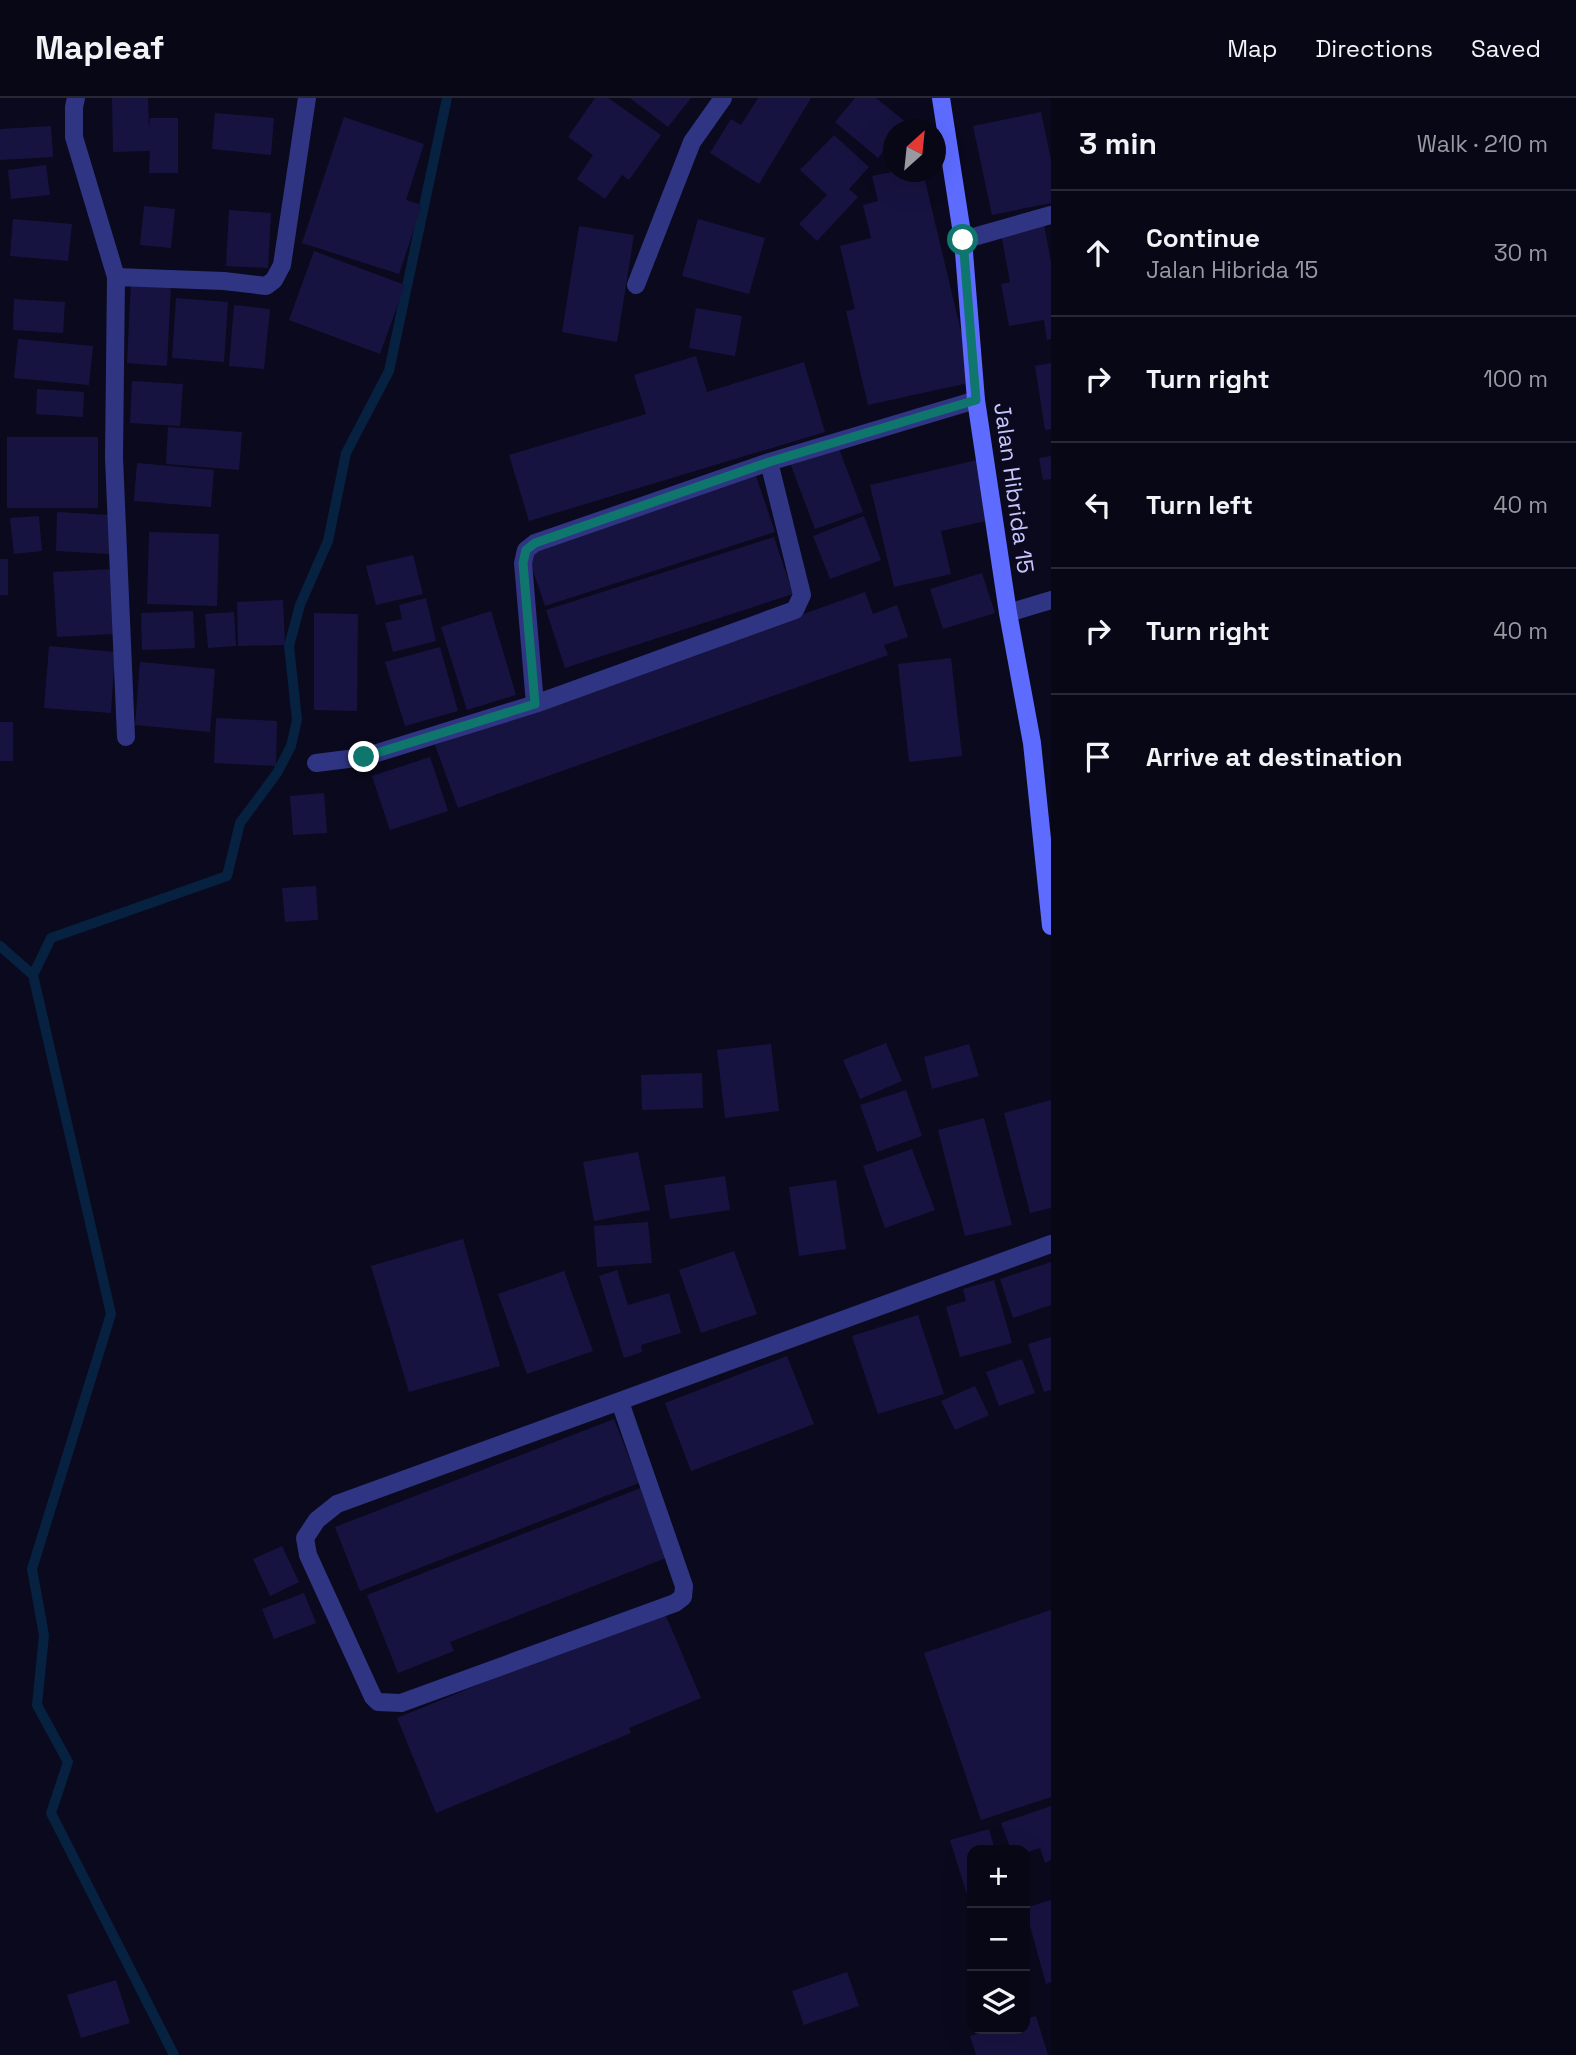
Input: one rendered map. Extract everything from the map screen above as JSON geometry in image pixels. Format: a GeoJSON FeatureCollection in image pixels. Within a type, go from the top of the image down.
{"type":"FeatureCollection","features":[{"type":"Feature","properties":{"kind":"street"},"geometry":{"type":"LineString","coordinates":[[76,98],[74,137],[116,277],[114,458],[126,737]]}},
{"type":"Feature","properties":{"kind":"street"},"geometry":{"type":"LineString","coordinates":[[116,277],[224,281],[266,286],[274,280],[282,265],[307,98]]}},
{"type":"Feature","properties":{"kind":"street"},"geometry":{"type":"LineString","coordinates":[[636,285],[692,142],[723,98]]}},
{"type":"Feature","properties":{"kind":"street","name":"Jalan Hibrida 15"},"geometry":{"type":"LineString","coordinates":[[941,98],[963,240],[976,400],[1008,614],[1032,743],[1051,926]]}},
{"type":"Feature","properties":{"kind":"street"},"geometry":{"type":"LineString","coordinates":[[963,240],[1051,215]]}},
{"type":"Feature","properties":{"kind":"street"},"geometry":{"type":"LineString","coordinates":[[535,704],[523,563],[526,550],[535,543],[769,462],[976,400]]}},
{"type":"Feature","properties":{"kind":"street"},"geometry":{"type":"LineString","coordinates":[[316,763],[364,757],[535,704],[795,610],[802,594],[769,462]]}},
{"type":"Feature","properties":{"kind":"street"},"geometry":{"type":"LineString","coordinates":[[1008,614],[1051,600]]}},
{"type":"Feature","properties":{"kind":"street"},"geometry":{"type":"LineString","coordinates":[[620,1402],[684,1586],[682,1597],[675,1604],[401,1703],[379,1702],[373,1697],[308,1555],[305,1538],[317,1520],[337,1504],[1051,1244]]}},
{"type":"Feature","properties":{"kind":"building"},"geometry":{"type":"Polygon","coordinates":[[[112,98],[148,98],[149,130],[150,118],[178,118],[178,173],[149,173],[150,151],[113,152],[112,98]]]}},
{"type":"Feature","properties":{"kind":"building"},"geometry":{"type":"Polygon","coordinates":[[[595,98],[608,98],[661,135],[629,180],[622,175],[605,199],[577,179],[593,155],[568,137],[595,98]]]}},
{"type":"Feature","properties":{"kind":"building"},"geometry":{"type":"Polygon","coordinates":[[[630,98],[691,98],[668,127],[630,98]]]}},
{"type":"Feature","properties":{"kind":"building"},"geometry":{"type":"Polygon","coordinates":[[[758,98],[811,98],[759,184],[710,153],[731,119],[741,125],[758,98]]]}},
{"type":"Feature","properties":{"kind":"building"},"geometry":{"type":"Polygon","coordinates":[[[855,98],[876,98],[902,119],[883,119],[883,152],[878,158],[835,122],[855,98]]]}},
{"type":"Feature","properties":{"kind":"building"},"geometry":{"type":"Polygon","coordinates":[[[1041,112],[1051,160],[1051,203],[992,215],[973,126],[1041,112]]]}},
{"type":"Feature","properties":{"kind":"building"},"geometry":{"type":"Polygon","coordinates":[[[215,113],[274,118],[271,155],[212,149],[215,113]]]}},
{"type":"Feature","properties":{"kind":"building"},"geometry":{"type":"Polygon","coordinates":[[[344,117],[424,144],[406,200],[422,205],[399,274],[302,243],[344,117]]]}},
{"type":"Feature","properties":{"kind":"building"},"geometry":{"type":"Polygon","coordinates":[[[51,126],[53,157],[0,160],[0,129],[51,126]]]}},
{"type":"Feature","properties":{"kind":"building"},"geometry":{"type":"Polygon","coordinates":[[[834,135],[869,167],[849,189],[858,197],[817,241],[799,224],[827,195],[800,170],[834,135]]]}},
{"type":"Feature","properties":{"kind":"building"},"geometry":{"type":"Polygon","coordinates":[[[46,165],[50,195],[11,199],[8,170],[46,165]]]}},
{"type":"Feature","properties":{"kind":"building"},"geometry":{"type":"Polygon","coordinates":[[[883,174],[883,182],[925,182],[973,382],[868,405],[846,311],[855,309],[840,246],[871,238],[863,205],[878,201],[872,176],[883,174]]]}},
{"type":"Feature","properties":{"kind":"building"},"geometry":{"type":"Polygon","coordinates":[[[144,206],[175,209],[171,248],[140,245],[144,206]]]}},
{"type":"Feature","properties":{"kind":"building"},"geometry":{"type":"Polygon","coordinates":[[[229,210],[271,213],[268,268],[226,266],[229,210]]]}},
{"type":"Feature","properties":{"kind":"building"},"geometry":{"type":"Polygon","coordinates":[[[13,219],[72,224],[68,261],[10,256],[13,219]]]}},
{"type":"Feature","properties":{"kind":"building"},"geometry":{"type":"Polygon","coordinates":[[[698,219],[765,238],[749,294],[682,276],[698,219]]]}},
{"type":"Feature","properties":{"kind":"building"},"geometry":{"type":"Polygon","coordinates":[[[1044,224],[1051,263],[1051,339],[1047,340],[1044,320],[1009,326],[1001,284],[1010,282],[1001,234],[1044,224]]]}},
{"type":"Feature","properties":{"kind":"building"},"geometry":{"type":"Polygon","coordinates":[[[579,226],[634,235],[617,342],[562,332],[579,226]]]}},
{"type":"Feature","properties":{"kind":"building"},"geometry":{"type":"Polygon","coordinates":[[[314,251],[405,285],[380,354],[289,320],[314,251]]]}},
{"type":"Feature","properties":{"kind":"building"},"geometry":{"type":"Polygon","coordinates":[[[131,281],[171,284],[167,366],[127,363],[131,281]]]}},
{"type":"Feature","properties":{"kind":"building"},"geometry":{"type":"Polygon","coordinates":[[[176,298],[228,302],[224,362],[172,358],[176,298]]]}},
{"type":"Feature","properties":{"kind":"building"},"geometry":{"type":"Polygon","coordinates":[[[14,299],[65,302],[63,333],[13,330],[14,299]]]}},
{"type":"Feature","properties":{"kind":"building"},"geometry":{"type":"Polygon","coordinates":[[[234,305],[270,309],[264,369],[229,366],[234,305]]]}},
{"type":"Feature","properties":{"kind":"building"},"geometry":{"type":"Polygon","coordinates":[[[696,308],[742,316],[735,356],[689,348],[696,308]]]}},
{"type":"Feature","properties":{"kind":"building"},"geometry":{"type":"Polygon","coordinates":[[[18,339],[93,346],[89,385],[14,378],[18,339]]]}},
{"type":"Feature","properties":{"kind":"building"},"geometry":{"type":"Polygon","coordinates":[[[696,356],[707,392],[804,362],[825,432],[529,521],[509,455],[646,414],[634,375],[696,356]]]}},
{"type":"Feature","properties":{"kind":"building"},"geometry":{"type":"Polygon","coordinates":[[[1051,363],[1051,429],[1045,430],[1035,366],[1051,363]]]}},
{"type":"Feature","properties":{"kind":"building"},"geometry":{"type":"Polygon","coordinates":[[[132,381],[183,384],[180,426],[130,423],[132,381]]]}},
{"type":"Feature","properties":{"kind":"building"},"geometry":{"type":"Polygon","coordinates":[[[37,389],[84,392],[83,417],[36,414],[37,389]]]}},
{"type":"Feature","properties":{"kind":"building"},"geometry":{"type":"Polygon","coordinates":[[[168,427],[242,432],[239,470],[166,464],[168,427]]]}},
{"type":"Feature","properties":{"kind":"building"},"geometry":{"type":"Polygon","coordinates":[[[7,437],[98,437],[98,508],[7,508],[7,437]]]}},
{"type":"Feature","properties":{"kind":"building"},"geometry":{"type":"Polygon","coordinates":[[[838,446],[863,512],[815,529],[790,463],[838,446]]]}},
{"type":"Feature","properties":{"kind":"building"},"geometry":{"type":"Polygon","coordinates":[[[1051,456],[1051,479],[1043,480],[1039,458],[1051,456]]]}},
{"type":"Feature","properties":{"kind":"building"},"geometry":{"type":"Polygon","coordinates":[[[977,460],[991,520],[941,531],[951,574],[894,587],[870,485],[977,460]]]}},
{"type":"Feature","properties":{"kind":"building"},"geometry":{"type":"Polygon","coordinates":[[[137,463],[214,470],[211,507],[134,501],[137,463]]]}},
{"type":"Feature","properties":{"kind":"building"},"geometry":{"type":"Polygon","coordinates":[[[756,476],[775,532],[545,606],[526,550],[756,476]]]}},
{"type":"Feature","properties":{"kind":"building"},"geometry":{"type":"Polygon","coordinates":[[[57,512],[111,515],[109,554],[56,551],[57,512]]]}},
{"type":"Feature","properties":{"kind":"building"},"geometry":{"type":"Polygon","coordinates":[[[39,516],[42,551],[14,554],[10,518],[39,516]]]}},
{"type":"Feature","properties":{"kind":"building"},"geometry":{"type":"Polygon","coordinates":[[[864,516],[881,560],[830,579],[813,536],[864,516]]]}},
{"type":"Feature","properties":{"kind":"building"},"geometry":{"type":"Polygon","coordinates":[[[149,532],[219,534],[217,606],[147,604],[149,532]]]}},
{"type":"Feature","properties":{"kind":"building"},"geometry":{"type":"Polygon","coordinates":[[[774,537],[793,594],[565,668],[546,610],[774,537]]]}},
{"type":"Feature","properties":{"kind":"building"},"geometry":{"type":"Polygon","coordinates":[[[413,555],[423,594],[376,605],[366,566],[413,555]]]}},
{"type":"Feature","properties":{"kind":"building"},"geometry":{"type":"Polygon","coordinates":[[[0,559],[8,559],[8,595],[0,595],[0,559]]]}},
{"type":"Feature","properties":{"kind":"building"},"geometry":{"type":"Polygon","coordinates":[[[111,569],[114,634],[57,637],[53,572],[111,569]]]}},
{"type":"Feature","properties":{"kind":"building"},"geometry":{"type":"Polygon","coordinates":[[[982,573],[995,613],[943,629],[930,589],[982,573]]]}},
{"type":"Feature","properties":{"kind":"building"},"geometry":{"type":"Polygon","coordinates":[[[865,592],[873,614],[897,605],[908,637],[884,645],[888,655],[458,808],[435,745],[865,592]]]}},
{"type":"Feature","properties":{"kind":"building"},"geometry":{"type":"Polygon","coordinates":[[[426,598],[436,641],[393,652],[385,623],[402,619],[399,605],[426,598]]]}},
{"type":"Feature","properties":{"kind":"building"},"geometry":{"type":"Polygon","coordinates":[[[283,600],[285,645],[238,646],[237,602],[283,600]]]}},
{"type":"Feature","properties":{"kind":"building"},"geometry":{"type":"Polygon","coordinates":[[[193,611],[195,648],[142,650],[141,613],[193,611]]]}},
{"type":"Feature","properties":{"kind":"building"},"geometry":{"type":"Polygon","coordinates":[[[491,611],[516,695],[467,710],[441,627],[491,611]]]}},
{"type":"Feature","properties":{"kind":"building"},"geometry":{"type":"Polygon","coordinates":[[[234,612],[236,646],[208,648],[205,614],[234,612]]]}},
{"type":"Feature","properties":{"kind":"building"},"geometry":{"type":"Polygon","coordinates":[[[314,613],[358,614],[357,711],[314,710],[314,613]]]}},
{"type":"Feature","properties":{"kind":"building"},"geometry":{"type":"Polygon","coordinates":[[[49,646],[115,652],[111,713],[44,708],[49,646]]]}},
{"type":"Feature","properties":{"kind":"building"},"geometry":{"type":"Polygon","coordinates":[[[440,647],[458,711],[405,726],[385,662],[440,647]]]}},
{"type":"Feature","properties":{"kind":"building"},"geometry":{"type":"Polygon","coordinates":[[[951,658],[962,756],[909,762],[898,664],[951,658]]]}},
{"type":"Feature","properties":{"kind":"building"},"geometry":{"type":"Polygon","coordinates":[[[140,662],[215,669],[210,732],[135,725],[140,662]]]}},
{"type":"Feature","properties":{"kind":"building"},"geometry":{"type":"Polygon","coordinates":[[[216,718],[277,721],[276,766],[214,763],[216,718]]]}},
{"type":"Feature","properties":{"kind":"building"},"geometry":{"type":"Polygon","coordinates":[[[0,722],[13,722],[13,761],[0,761],[0,722]]]}},
{"type":"Feature","properties":{"kind":"building"},"geometry":{"type":"Polygon","coordinates":[[[430,757],[448,811],[390,830],[372,776],[430,757]]]}},
{"type":"Feature","properties":{"kind":"building"},"geometry":{"type":"Polygon","coordinates":[[[324,793],[327,833],[293,835],[290,796],[324,793]]]}},
{"type":"Feature","properties":{"kind":"building"},"geometry":{"type":"Polygon","coordinates":[[[316,886],[318,920],[285,922],[282,888],[316,886]]]}},
{"type":"Feature","properties":{"kind":"building"},"geometry":{"type":"Polygon","coordinates":[[[886,1043],[902,1081],[860,1099],[843,1060],[886,1043]]]}},
{"type":"Feature","properties":{"kind":"building"},"geometry":{"type":"Polygon","coordinates":[[[771,1044],[779,1111],[725,1118],[717,1050],[771,1044]]]}},
{"type":"Feature","properties":{"kind":"building"},"geometry":{"type":"Polygon","coordinates":[[[969,1044],[979,1076],[932,1089],[924,1057],[969,1044]]]}},
{"type":"Feature","properties":{"kind":"building"},"geometry":{"type":"Polygon","coordinates":[[[702,1073],[703,1108],[642,1110],[641,1075],[702,1073]]]}},
{"type":"Feature","properties":{"kind":"building"},"geometry":{"type":"Polygon","coordinates":[[[906,1090],[922,1136],[877,1152],[860,1105],[906,1090]]]}},
{"type":"Feature","properties":{"kind":"building"},"geometry":{"type":"Polygon","coordinates":[[[1051,1100],[1051,1208],[1030,1213],[1004,1113],[1051,1100]]]}},
{"type":"Feature","properties":{"kind":"building"},"geometry":{"type":"Polygon","coordinates":[[[984,1118],[1012,1225],[965,1236],[938,1130],[984,1118]]]}},
{"type":"Feature","properties":{"kind":"building"},"geometry":{"type":"Polygon","coordinates":[[[912,1149],[935,1210],[885,1228],[863,1166],[912,1149]]]}},
{"type":"Feature","properties":{"kind":"building"},"geometry":{"type":"Polygon","coordinates":[[[638,1152],[650,1210],[594,1221],[583,1162],[638,1152]]]}},
{"type":"Feature","properties":{"kind":"building"},"geometry":{"type":"Polygon","coordinates":[[[725,1176],[730,1210],[670,1219],[664,1185],[725,1176]]]}},
{"type":"Feature","properties":{"kind":"building"},"geometry":{"type":"Polygon","coordinates":[[[836,1180],[846,1249],[799,1256],[789,1187],[836,1180]]]}},
{"type":"Feature","properties":{"kind":"building"},"geometry":{"type":"Polygon","coordinates":[[[648,1222],[652,1263],[597,1267],[594,1226],[648,1222]]]}},
{"type":"Feature","properties":{"kind":"building"},"geometry":{"type":"Polygon","coordinates":[[[463,1239],[500,1366],[409,1392],[371,1266],[463,1239]]]}},
{"type":"Feature","properties":{"kind":"building"},"geometry":{"type":"Polygon","coordinates":[[[734,1251],[757,1314],[701,1333],[679,1270],[734,1251]]]}},
{"type":"Feature","properties":{"kind":"building"},"geometry":{"type":"Polygon","coordinates":[[[1051,1262],[1051,1305],[1013,1318],[1000,1279],[1051,1262]]]}},
{"type":"Feature","properties":{"kind":"building"},"geometry":{"type":"Polygon","coordinates":[[[617,1270],[628,1305],[669,1293],[681,1333],[641,1345],[642,1352],[624,1358],[599,1276],[617,1270]]]}},
{"type":"Feature","properties":{"kind":"building"},"geometry":{"type":"Polygon","coordinates":[[[564,1271],[593,1351],[527,1374],[498,1294],[564,1271]]]}},
{"type":"Feature","properties":{"kind":"building"},"geometry":{"type":"Polygon","coordinates":[[[994,1280],[1012,1343],[960,1357],[946,1307],[966,1301],[963,1289],[994,1280]]]}},
{"type":"Feature","properties":{"kind":"building"},"geometry":{"type":"Polygon","coordinates":[[[918,1315],[944,1394],[878,1414],[852,1336],[918,1315]]]}},
{"type":"Feature","properties":{"kind":"building"},"geometry":{"type":"Polygon","coordinates":[[[1051,1337],[1051,1390],[1044,1392],[1028,1344],[1051,1337]]]}},
{"type":"Feature","properties":{"kind":"building"},"geometry":{"type":"Polygon","coordinates":[[[787,1356],[814,1424],[691,1471],[665,1403],[787,1356]]]}},
{"type":"Feature","properties":{"kind":"building"},"geometry":{"type":"Polygon","coordinates":[[[1022,1359],[1035,1393],[999,1406],[986,1372],[1022,1359]]]}},
{"type":"Feature","properties":{"kind":"building"},"geometry":{"type":"Polygon","coordinates":[[[975,1386],[989,1415],[955,1430],[941,1401],[975,1386]]]}},
{"type":"Feature","properties":{"kind":"building"},"geometry":{"type":"Polygon","coordinates":[[[614,1419],[639,1483],[360,1591],[335,1527],[614,1419]]]}},
{"type":"Feature","properties":{"kind":"building"},"geometry":{"type":"Polygon","coordinates":[[[643,1487],[671,1556],[450,1642],[454,1651],[398,1673],[367,1595],[643,1487]]]}},
{"type":"Feature","properties":{"kind":"building"},"geometry":{"type":"Polygon","coordinates":[[[282,1546],[299,1582],[270,1596],[253,1559],[282,1546]]]}},
{"type":"Feature","properties":{"kind":"building"},"geometry":{"type":"Polygon","coordinates":[[[304,1593],[316,1623],[274,1639],[262,1609],[304,1593]]]}},
{"type":"Feature","properties":{"kind":"building"},"geometry":{"type":"Polygon","coordinates":[[[663,1609],[701,1698],[629,1728],[631,1733],[436,1813],[397,1718],[663,1609]]]}},
{"type":"Feature","properties":{"kind":"building"},"geometry":{"type":"Polygon","coordinates":[[[1051,1610],[1051,1797],[981,1820],[924,1653],[1051,1610]]]}},
{"type":"Feature","properties":{"kind":"building"},"geometry":{"type":"Polygon","coordinates":[[[1051,1806],[1051,1860],[1045,1863],[1040,1848],[1030,1851],[1030,1845],[1009,1845],[1001,1823],[1051,1806]]]}},
{"type":"Feature","properties":{"kind":"building"},"geometry":{"type":"Polygon","coordinates":[[[989,1829],[994,1845],[967,1845],[967,1895],[950,1840],[989,1829]]]}},
{"type":"Feature","properties":{"kind":"building"},"geometry":{"type":"Polygon","coordinates":[[[1051,1900],[1051,1982],[1046,1984],[1030,1926],[1030,1906],[1051,1900]]]}},
{"type":"Feature","properties":{"kind":"building"},"geometry":{"type":"Polygon","coordinates":[[[847,1972],[859,2006],[804,2025],[792,1991],[847,1972]]]}},
{"type":"Feature","properties":{"kind":"building"},"geometry":{"type":"Polygon","coordinates":[[[116,1980],[130,2023],[81,2038],[67,1995],[116,1980]]]}},
{"type":"Feature","properties":{"kind":"building"},"geometry":{"type":"Polygon","coordinates":[[[1036,2016],[1048,2055],[976,2055],[970,2036],[1030,2034],[1030,2018],[1036,2016]]]}},
{"type":"Feature","properties":{"kind":"waterway"},"geometry":{"type":"LineString","coordinates":[[174,2055],[51,1813],[68,1762],[37,1705],[44,1635],[32,1569],[111,1314],[33,975],[51,938],[227,876],[240,823],[277,773],[291,746],[297,720],[289,646],[300,605],[328,541],[346,453],[389,371],[447,98]]}},
{"type":"Feature","properties":{"kind":"waterway"},"geometry":{"type":"LineString","coordinates":[[0,946],[33,975]]}},
{"type":"Feature","properties":{"kind":"route"},"geometry":{"type":"LineString","coordinates":[[364,757],[535,704],[523,563],[526,550],[535,543],[769,462],[976,400],[963,240]]}}]}
